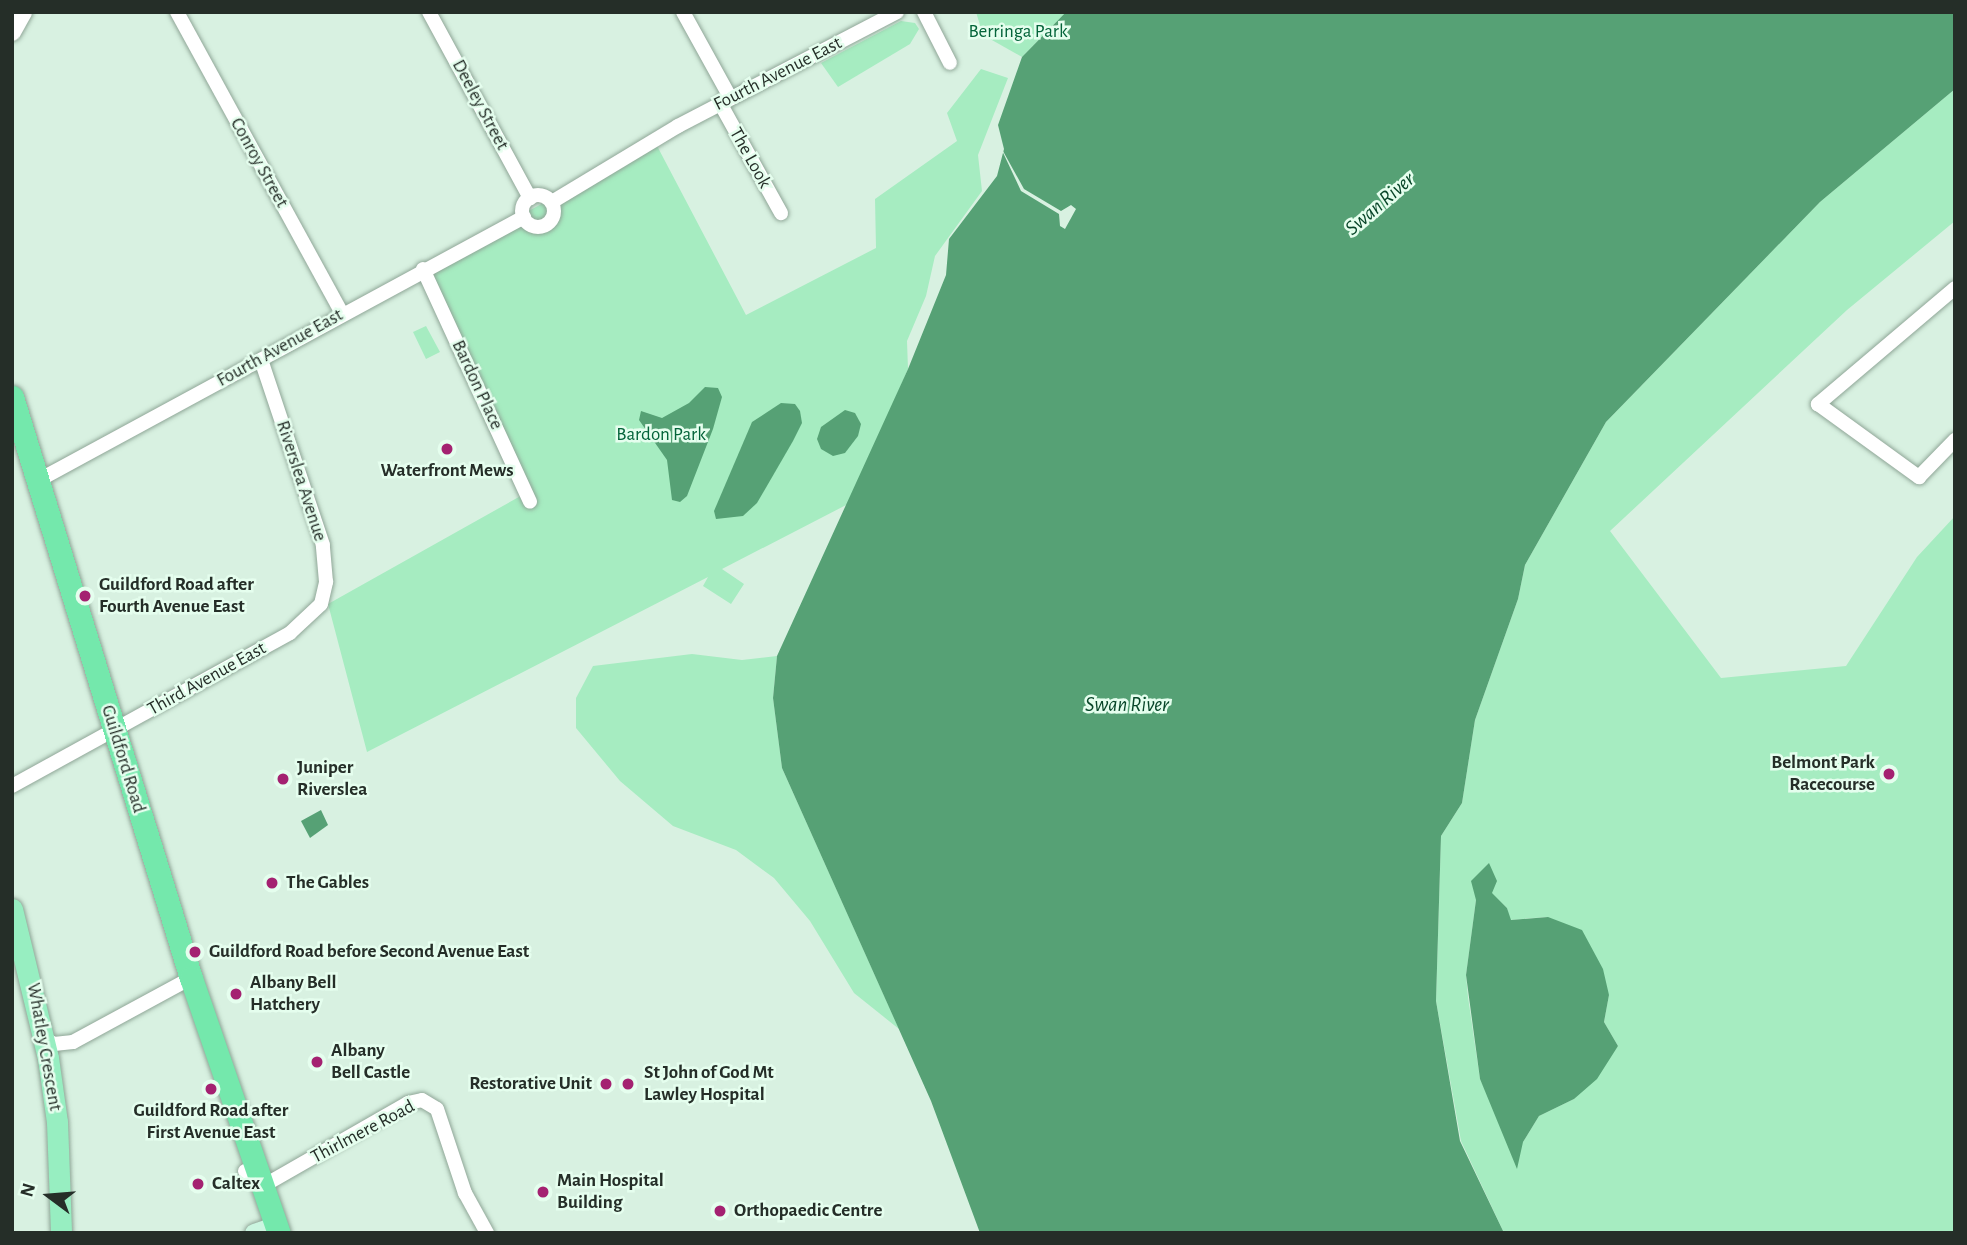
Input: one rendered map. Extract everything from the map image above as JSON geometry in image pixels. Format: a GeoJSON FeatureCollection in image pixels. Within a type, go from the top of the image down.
{"type":"FeatureCollection","features":[{"type":"Feature","properties":{"kind":"highway","name":"Guildford Road"},"geometry":{"type":"LineString","coordinates":[[12,397],[237,1121],[237,1143],[254,1177],[267,1231]]}},
{"type":"Feature","properties":{"kind":"main road","name":"Whatley Crescent"},"geometry":{"type":"LineString","coordinates":[[12,909],[57,1122],[55,1146],[61,1233]]}},
{"type":"Feature","properties":{"kind":"main road","name":"Whatley Crescent"},"geometry":{"type":"LineString","coordinates":[[12,949],[42,1049]]}},
{"type":"Feature","properties":{"kind":"street"},"geometry":{"type":"LineString","coordinates":[[12,15],[18,12]]}},
{"type":"Feature","properties":{"kind":"street"},"geometry":{"type":"LineString","coordinates":[[12,32],[23,12]]}},
{"type":"Feature","properties":{"kind":"street","name":"Conroy Street"},"geometry":{"type":"LineString","coordinates":[[177,12],[342,313]]}},
{"type":"Feature","properties":{"kind":"street","name":"Deeley Street"},"geometry":{"type":"LineString","coordinates":[[429,12],[530,198]]}},
{"type":"Feature","properties":{"kind":"street","name":"The Look"},"geometry":{"type":"LineString","coordinates":[[683,12],[781,213]]}},
{"type":"Feature","properties":{"kind":"street","name":"Fourth Avenue East"},"geometry":{"type":"LineString","coordinates":[[552,202],[725,100],[897,12]]}},
{"type":"Feature","properties":{"kind":"street"},"geometry":{"type":"LineString","coordinates":[[924,12],[950,63]]}},
{"type":"Feature","properties":{"kind":"street"},"geometry":{"type":"LineString","coordinates":[[539,195],[552,202],[555,212],[548,224],[534,227],[524,217],[524,204],[530,198],[539,195]]}},
{"type":"Feature","properties":{"kind":"street","name":"Fourth Avenue East"},"geometry":{"type":"LineString","coordinates":[[37,481],[423,269],[524,217]]}},
{"type":"Feature","properties":{"kind":"street","name":"Bardon Place"},"geometry":{"type":"LineString","coordinates":[[423,269],[530,502]]}},
{"type":"Feature","properties":{"kind":"street"},"geometry":{"type":"LineString","coordinates":[[1955,288],[1818,404],[1919,477],[1955,440]]}},
{"type":"Feature","properties":{"kind":"street","name":"Riverslea Avenue"},"geometry":{"type":"LineString","coordinates":[[261,360],[323,545],[326,582],[321,604]]}},
{"type":"Feature","properties":{"kind":"street","name":"Third Avenue East"},"geometry":{"type":"LineString","coordinates":[[12,786],[290,633],[321,604]]}},
{"type":"Feature","properties":{"kind":"street"},"geometry":{"type":"LineString","coordinates":[[42,1049],[54,1044],[73,1042],[191,978]]}},
{"type":"Feature","properties":{"kind":"street","name":"Thirlmere Road"},"geometry":{"type":"LineString","coordinates":[[254,1177],[317,1156],[408,1103],[422,1100],[437,1109],[465,1194],[487,1233]]}},
{"type":"Feature","properties":{"kind":"green space","name":"Berringa Park"},"geometry":{"type":"Polygon","coordinates":[[[976,12],[1066,12],[1022,57],[983,35],[976,12]]]}},
{"type":"Feature","properties":{"kind":"green space"},"geometry":{"type":"Polygon","coordinates":[[[901,21],[915,23],[919,29],[910,44],[838,87],[821,63],[901,21]]]}},
{"type":"Feature","properties":{"kind":"green space","name":"Bardon Park"},"geometry":{"type":"Polygon","coordinates":[[[981,69],[1008,78],[978,155],[982,191],[935,256],[926,296],[907,341],[908,369],[850,503],[722,569],[744,584],[731,604],[703,586],[708,577],[367,752],[328,604],[526,493],[426,267],[655,142],[746,315],[876,248],[875,199],[957,141],[947,113],[981,69]]]}},
{"type":"Feature","properties":{"kind":"green space"},"geometry":{"type":"Polygon","coordinates":[[[1955,89],[1955,221],[1847,310],[1610,531],[1721,678],[1846,666],[1917,557],[1955,516],[1955,1233],[1504,1233],[1461,1141],[1436,1001],[1441,836],[1462,803],[1475,720],[1518,599],[1525,565],[1606,422],[1820,202],[1955,89]],[[1491,893],[1476,900],[1466,975],[1480,1079],[1494,1108],[1523,1142],[1539,1116],[1574,1099],[1618,1046],[1604,1022],[1609,995],[1547,917],[1510,920],[1507,908],[1491,893]]]}},
{"type":"Feature","properties":{"kind":"green space"},"geometry":{"type":"Polygon","coordinates":[[[426,326],[440,352],[426,359],[413,332],[426,326]]]}},
{"type":"Feature","properties":{"kind":"green space"},"geometry":{"type":"Polygon","coordinates":[[[692,654],[742,660],[777,656],[773,698],[782,768],[899,1029],[854,993],[810,921],[774,878],[736,850],[673,826],[620,781],[576,728],[576,698],[593,666],[692,654]]]}},
{"type":"Feature","properties":{"kind":"water","name":"Swan River"},"geometry":{"type":"Polygon","coordinates":[[[1066,12],[1955,12],[1955,89],[1820,202],[1606,422],[1525,565],[1518,599],[1475,720],[1462,803],[1441,836],[1436,1001],[1460,1141],[1504,1233],[980,1233],[931,1101],[782,768],[773,698],[777,656],[908,369],[946,275],[949,239],[997,176],[1004,149],[998,125],[1022,57],[1066,12]]]}},
{"type":"Feature","properties":{"kind":"water"},"geometry":{"type":"Polygon","coordinates":[[[705,387],[718,388],[722,397],[713,429],[687,496],[680,502],[672,500],[667,460],[639,420],[641,411],[662,418],[689,403],[705,387]]]}},
{"type":"Feature","properties":{"kind":"water"},"geometry":{"type":"Polygon","coordinates":[[[781,403],[795,404],[800,411],[802,423],[793,441],[757,503],[743,516],[716,519],[714,511],[752,422],[781,403]]]}},
{"type":"Feature","properties":{"kind":"water"},"geometry":{"type":"Polygon","coordinates":[[[845,410],[855,413],[861,424],[858,436],[845,453],[833,456],[821,449],[817,439],[821,427],[845,410]]]}},
{"type":"Feature","properties":{"kind":"water"},"geometry":{"type":"Polygon","coordinates":[[[321,810],[328,825],[310,838],[301,821],[321,810]]]}},
{"type":"Feature","properties":{"kind":"water"},"geometry":{"type":"Polygon","coordinates":[[[1489,863],[1497,881],[1492,893],[1507,908],[1511,920],[1548,917],[1582,930],[1603,969],[1609,995],[1604,1022],[1618,1046],[1597,1079],[1574,1099],[1539,1116],[1523,1142],[1517,1169],[1480,1079],[1466,975],[1476,900],[1471,881],[1489,863]]]}},
{"type":"Feature","properties":{"kind":"pier"},"geometry":{"type":"Polygon","coordinates":[[[998,142],[1024,189],[1061,211],[1071,205],[1076,209],[1065,229],[1060,226],[1059,214],[1021,191],[998,142]]]}},
{"type":"Feature","properties":{"kind":"place","name":"Waterfront Mews"},"geometry":{"type":"Point","coordinates":[447,449]}},
{"type":"Feature","properties":{"kind":"place","name":"Guildford Road after Fourth Avenue East"},"geometry":{"type":"Point","coordinates":[85,596]}},
{"type":"Feature","properties":{"kind":"place","name":"Belmont Park Racecourse"},"geometry":{"type":"Point","coordinates":[1889,774]}},
{"type":"Feature","properties":{"kind":"place","name":"Juniper Riverslea"},"geometry":{"type":"Point","coordinates":[283,779]}},
{"type":"Feature","properties":{"kind":"place","name":"The Gables"},"geometry":{"type":"Point","coordinates":[272,883]}},
{"type":"Feature","properties":{"kind":"place","name":"Guildford Road before Second Avenue East"},"geometry":{"type":"Point","coordinates":[195,952]}},
{"type":"Feature","properties":{"kind":"place","name":"Albany Bell Hatchery"},"geometry":{"type":"Point","coordinates":[236,994]}},
{"type":"Feature","properties":{"kind":"place","name":"Albany Bell Castle"},"geometry":{"type":"Point","coordinates":[317,1062]}},
{"type":"Feature","properties":{"kind":"place","name":"Restorative Unit"},"geometry":{"type":"Point","coordinates":[606,1084]}},
{"type":"Feature","properties":{"kind":"place","name":"St John of God Mt Lawley Hospital"},"geometry":{"type":"Point","coordinates":[628,1084]}},
{"type":"Feature","properties":{"kind":"place","name":"Guildford Road after First Avenue East"},"geometry":{"type":"Point","coordinates":[211,1089]}},
{"type":"Feature","properties":{"kind":"place","name":"Caltex"},"geometry":{"type":"Point","coordinates":[198,1184]}},
{"type":"Feature","properties":{"kind":"place","name":"Main Hospital Building"},"geometry":{"type":"Point","coordinates":[543,1192]}},
{"type":"Feature","properties":{"kind":"place","name":"Orthopaedic Centre"},"geometry":{"type":"Point","coordinates":[720,1211]}}]}
